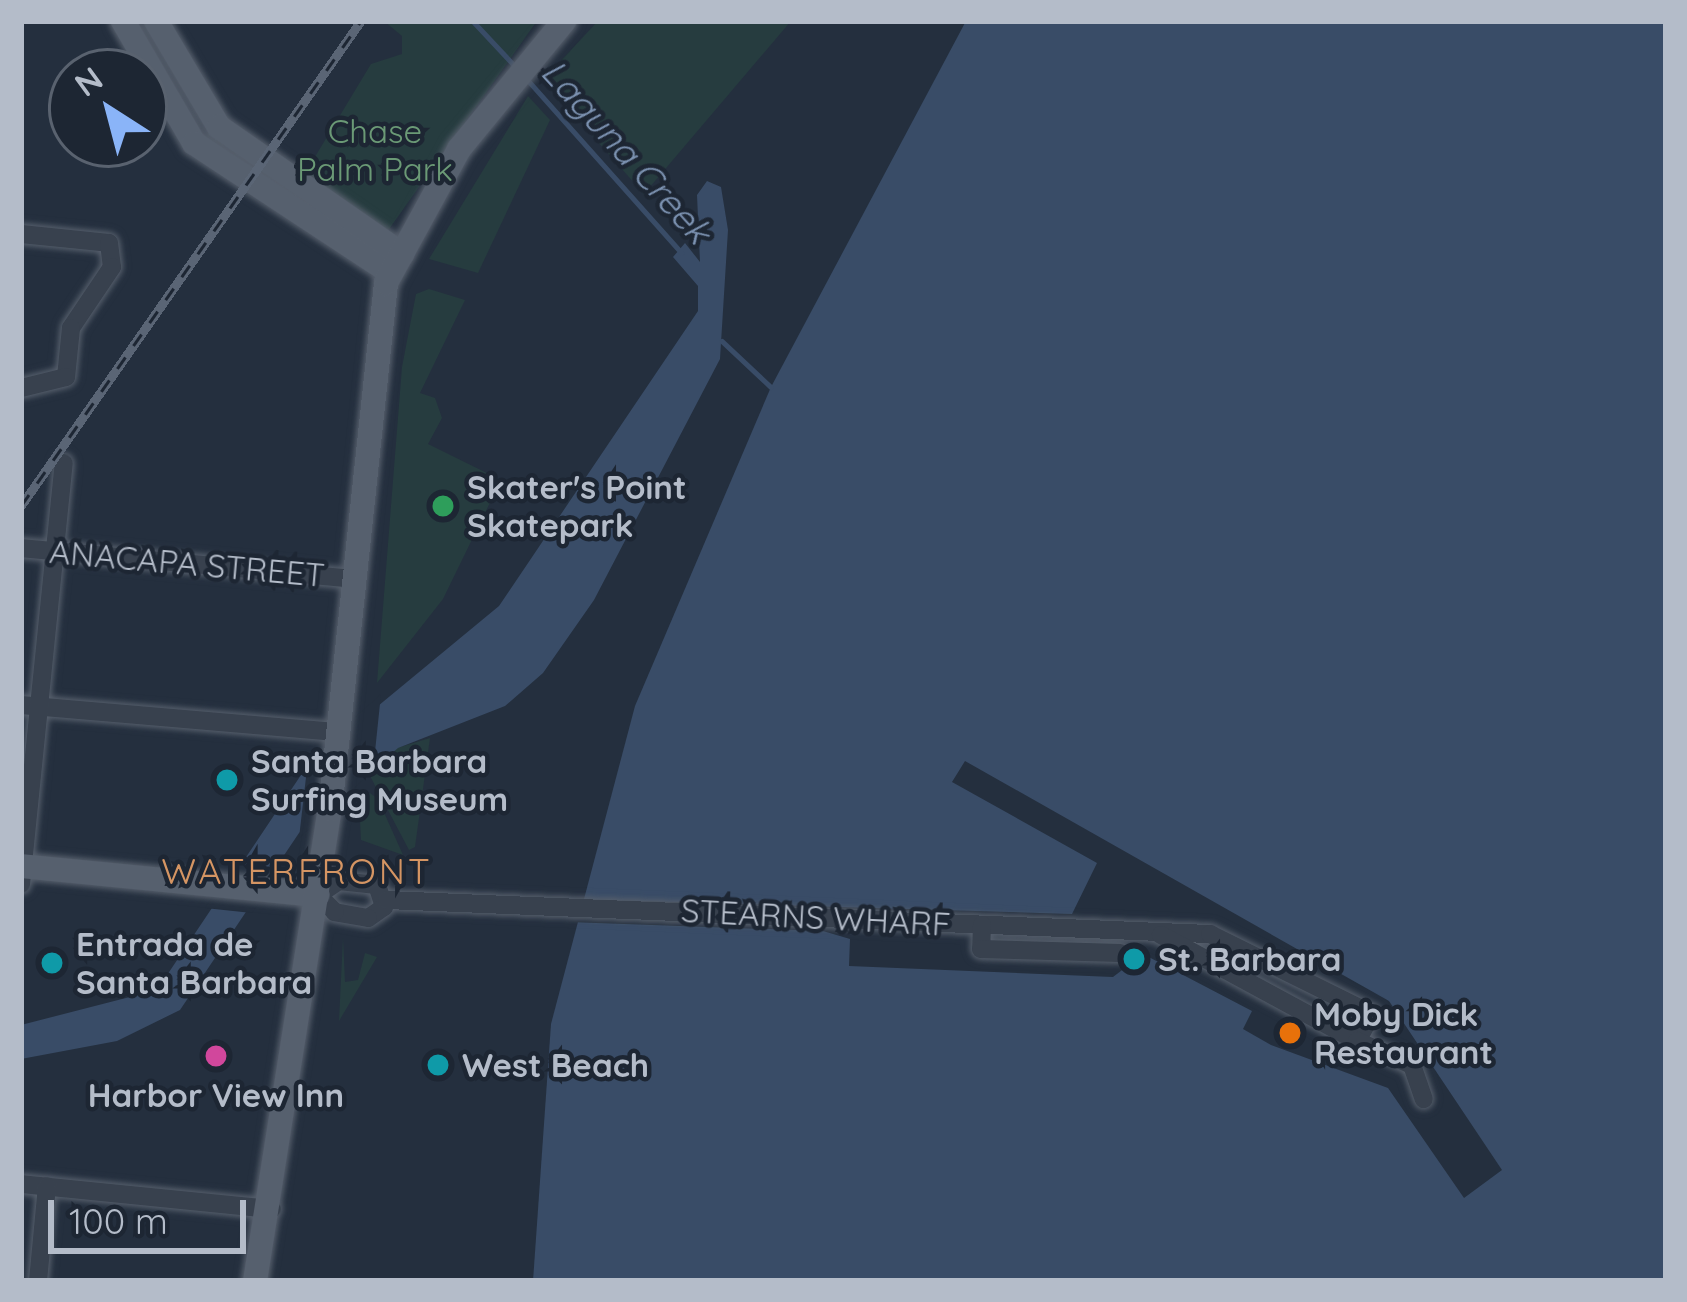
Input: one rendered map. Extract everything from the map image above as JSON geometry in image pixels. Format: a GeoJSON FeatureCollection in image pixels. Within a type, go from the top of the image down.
{"type":"FeatureCollection","features":[{"type":"Feature","properties":{"kind":"main road"},"geometry":{"type":"LineString","coordinates":[[123,21],[194,143],[396,263]]}},
{"type":"Feature","properties":{"kind":"main road"},"geometry":{"type":"LineString","coordinates":[[156,21],[219,127],[396,263]]}},
{"type":"Feature","properties":{"kind":"main road"},"geometry":{"type":"LineString","coordinates":[[255,1281],[272,1209],[330,810],[374,336],[396,263],[509,80],[564,21]]}},
{"type":"Feature","properties":{"kind":"main road"},"geometry":{"type":"LineString","coordinates":[[22,872],[318,895]]}},
{"type":"Feature","properties":{"kind":"street"},"geometry":{"type":"LineString","coordinates":[[21,234],[109,243],[112,267],[70,328],[62,381],[21,388]]}},
{"type":"Feature","properties":{"kind":"street"},"geometry":{"type":"LineString","coordinates":[[22,872],[30,706],[57,551],[64,463]]}},
{"type":"Feature","properties":{"kind":"street","name":"ANACAPA STREET"},"geometry":{"type":"LineString","coordinates":[[21,548],[353,579]]}},
{"type":"Feature","properties":{"kind":"street"},"geometry":{"type":"LineString","coordinates":[[30,706],[336,734]]}},
{"type":"Feature","properties":{"kind":"street","name":"STEARNS WHARF"},"geometry":{"type":"LineString","coordinates":[[318,895],[373,882],[387,900]]}},
{"type":"Feature","properties":{"kind":"street","name":"STEARNS WHARF"},"geometry":{"type":"LineString","coordinates":[[318,895],[368,918],[387,900],[1210,934],[1372,1014],[1358,1041]]}},
{"type":"Feature","properties":{"kind":"street"},"geometry":{"type":"LineString","coordinates":[[982,925],[981,949],[1120,953]]}},
{"type":"Feature","properties":{"kind":"street","name":"STEARNS WHARF"},"geometry":{"type":"LineString","coordinates":[[1161,935],[1412,1065],[1424,1099]]}},
{"type":"Feature","properties":{"kind":"street"},"geometry":{"type":"LineString","coordinates":[[21,1184],[272,1209]]}},
{"type":"Feature","properties":{"kind":"street"},"geometry":{"type":"LineString","coordinates":[[38,1281],[47,1186]]}},
{"type":"Feature","properties":{"kind":"green space","name":"Chase Palm Park"},"geometry":{"type":"Polygon","coordinates":[[[384,21],[537,21],[387,232],[304,175],[371,64],[402,54],[402,36],[384,21]]]}},
{"type":"Feature","properties":{"kind":"green space","name":"Chase Palm Park"},"geometry":{"type":"Polygon","coordinates":[[[598,21],[791,21],[644,194],[543,80],[598,21]]]}},
{"type":"Feature","properties":{"kind":"green space","name":"Chase Palm Park"},"geometry":{"type":"Polygon","coordinates":[[[528,96],[550,120],[478,273],[429,259],[528,96]]]}},
{"type":"Feature","properties":{"kind":"green space"},"geometry":{"type":"Polygon","coordinates":[[[429,289],[465,300],[420,393],[435,398],[442,418],[428,444],[501,480],[443,599],[377,683],[402,367],[416,294],[429,289]]]}},
{"type":"Feature","properties":{"kind":"green space"},"geometry":{"type":"Polygon","coordinates":[[[430,738],[415,847],[409,850],[370,776],[397,748],[430,738]]]}},
{"type":"Feature","properties":{"kind":"green space"},"geometry":{"type":"Polygon","coordinates":[[[370,793],[378,799],[403,855],[361,840],[359,800],[370,793]]]}},
{"type":"Feature","properties":{"kind":"green space"},"geometry":{"type":"Polygon","coordinates":[[[343,937],[345,982],[358,980],[365,953],[377,957],[339,1021],[343,937]]]}},
{"type":"Feature","properties":{"kind":"water"},"geometry":{"type":"Polygon","coordinates":[[[966,21],[1666,21],[1666,1281],[533,1281],[551,1024],[635,706],[771,387],[966,21]]]}},
{"type":"Feature","properties":{"kind":"water"},"geometry":{"type":"Polygon","coordinates":[[[707,181],[721,187],[728,230],[720,359],[594,600],[543,673],[505,706],[398,748],[299,833],[180,1010],[117,1041],[21,1059],[21,1025],[157,990],[309,763],[499,606],[698,311],[698,286],[673,257],[685,243],[700,262],[697,195],[707,181]]]}},
{"type":"Feature","properties":{"kind":"pier"},"geometry":{"type":"Polygon","coordinates":[[[381,694],[373,771],[299,838],[308,760],[381,694]]]}},
{"type":"Feature","properties":{"kind":"pier"},"geometry":{"type":"Polygon","coordinates":[[[965,761],[1389,1001],[1502,1170],[1464,1198],[1388,1088],[1271,1045],[1243,1029],[1252,1011],[1143,954],[1113,977],[849,966],[850,939],[823,931],[568,922],[575,899],[1072,914],[1097,863],[952,782],[965,761]]]}},
{"type":"Feature","properties":{"kind":"pier"},"geometry":{"type":"Polygon","coordinates":[[[233,863],[283,869],[252,913],[205,908],[233,863]]]}},
{"type":"Feature","properties":{"kind":"waterway","name":"Laguna Creek"},"geometry":{"type":"LineString","coordinates":[[473,21],[514,65]]}},
{"type":"Feature","properties":{"kind":"waterway","name":"Laguna Creek"},"geometry":{"type":"LineString","coordinates":[[526,78],[682,253]]}},
{"type":"Feature","properties":{"kind":"waterway"},"geometry":{"type":"LineString","coordinates":[[722,341],[771,387]]}},
{"type":"Feature","properties":{"kind":"railway"},"geometry":{"type":"LineString","coordinates":[[21,506],[361,21]]}},
{"type":"Feature","properties":{"kind":"place","name":"Skater's Point Skatepark"},"geometry":{"type":"Point","coordinates":[443,506]}},
{"type":"Feature","properties":{"kind":"place","name":"Santa Barbara Surfing Museum"},"geometry":{"type":"Point","coordinates":[227,780]}},
{"type":"Feature","properties":{"kind":"place","name":"St. Barbara"},"geometry":{"type":"Point","coordinates":[1134,959]}},
{"type":"Feature","properties":{"kind":"place","name":"Entrada de Santa Barbara"},"geometry":{"type":"Point","coordinates":[52,963]}},
{"type":"Feature","properties":{"kind":"place","name":"Moby Dick Restaurant"},"geometry":{"type":"Point","coordinates":[1290,1033]}},
{"type":"Feature","properties":{"kind":"place","name":"Harbor View Inn"},"geometry":{"type":"Point","coordinates":[216,1056]}},
{"type":"Feature","properties":{"kind":"place","name":"West Beach"},"geometry":{"type":"Point","coordinates":[438,1065]}},
{"type":"Feature","properties":{"kind":"district","name":"WATERFRONT"},"geometry":{"type":"Point","coordinates":[297,871]}}]}
